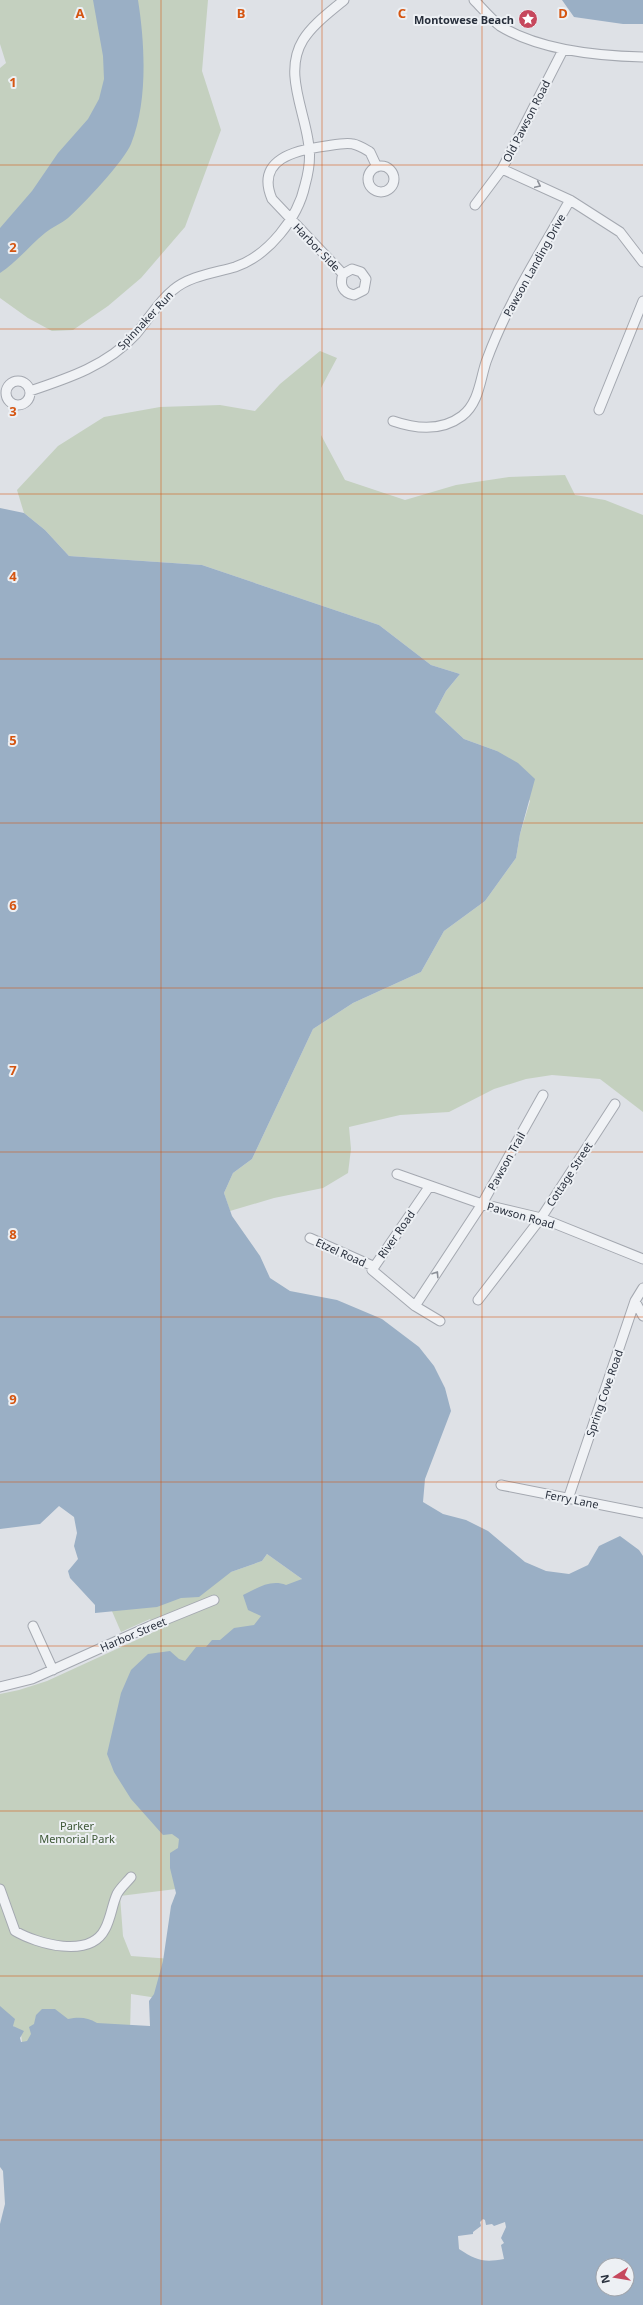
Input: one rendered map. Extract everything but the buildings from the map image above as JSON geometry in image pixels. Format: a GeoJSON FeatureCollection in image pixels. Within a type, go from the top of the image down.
{"type":"FeatureCollection","features":[{"type":"Feature","properties":{"kind":"street","name":"Spinnaker Run"},"geometry":{"type":"LineString","coordinates":[[30,391],[80,373],[116,352],[135,334],[172,290],[193,279],[243,264],[267,247],[291,219],[305,186],[309,148],[296,88],[295,60],[298,50],[312,29],[344,0]]}},
{"type":"Feature","properties":{"kind":"street"},"geometry":{"type":"LineString","coordinates":[[474,0],[500,25],[533,40],[563,50],[612,57],[643,57]]}},
{"type":"Feature","properties":{"kind":"street","name":"Old Pawson Road"},"geometry":{"type":"LineString","coordinates":[[563,50],[502,169],[570,200],[620,232],[643,262]]}},
{"type":"Feature","properties":{"kind":"street","name":"Harbor Side"},"geometry":{"type":"LineString","coordinates":[[343,274],[272,200],[268,187],[270,173],[274,164],[284,156],[300,149],[352,143],[370,152],[376,167]]}},
{"type":"Feature","properties":{"kind":"street"},"geometry":{"type":"LineString","coordinates":[[475,205],[502,169]]}},
{"type":"Feature","properties":{"kind":"street","name":"Pawson Landing Drive"},"geometry":{"type":"LineString","coordinates":[[393,421],[408,426],[428,428],[450,423],[463,416],[474,403],[486,362],[508,308],[570,200]]}},
{"type":"Feature","properties":{"kind":"street"},"geometry":{"type":"LineString","coordinates":[[599,410],[643,302]]}},
{"type":"Feature","properties":{"kind":"street","name":"Pawson Trail"},"geometry":{"type":"LineString","coordinates":[[415,1306],[482,1204],[543,1095]]}},
{"type":"Feature","properties":{"kind":"street","name":"Cottage Street"},"geometry":{"type":"LineString","coordinates":[[478,1300],[541,1218],[614,1104]]}},
{"type":"Feature","properties":{"kind":"street","name":"Pawson Road"},"geometry":{"type":"LineString","coordinates":[[397,1174],[429,1187],[482,1204],[541,1218],[643,1259]]}},
{"type":"Feature","properties":{"kind":"street","name":"River Road"},"geometry":{"type":"LineString","coordinates":[[429,1187],[373,1266],[372,1270],[415,1306],[440,1321]]}},
{"type":"Feature","properties":{"kind":"street","name":"Etzel Road"},"geometry":{"type":"LineString","coordinates":[[310,1238],[373,1266]]}},
{"type":"Feature","properties":{"kind":"street","name":"Spring Cove Road"},"geometry":{"type":"LineString","coordinates":[[568,1499],[635,1301],[643,1288]]}},
{"type":"Feature","properties":{"kind":"street"},"geometry":{"type":"LineString","coordinates":[[635,1301],[643,1316]]}},
{"type":"Feature","properties":{"kind":"street","name":"Ferry Lane"},"geometry":{"type":"LineString","coordinates":[[501,1485],[643,1513]]}},
{"type":"Feature","properties":{"kind":"street","name":"Harbor Street"},"geometry":{"type":"LineString","coordinates":[[0,1687],[18,1684],[53,1670],[150,1626],[214,1600]]}},
{"type":"Feature","properties":{"kind":"street"},"geometry":{"type":"LineString","coordinates":[[33,1626],[53,1670]]}},
{"type":"Feature","properties":{"kind":"street"},"geometry":{"type":"LineString","coordinates":[[0,1889],[15,1931],[25,1937],[46,1944],[74,1946],[83,1945],[100,1936],[105,1929],[118,1893],[131,1877]]}},
{"type":"Feature","properties":{"kind":"green space"},"geometry":{"type":"Polygon","coordinates":[[[0,0],[208,0],[202,71],[221,130],[185,227],[141,278],[108,306],[73,330],[52,331],[28,318],[0,298],[0,68],[6,63],[0,44],[0,0]]]}},
{"type":"Feature","properties":{"kind":"green space"},"geometry":{"type":"Polygon","coordinates":[[[320,351],[337,358],[321,388],[321,435],[345,480],[405,500],[456,485],[509,477],[565,475],[575,495],[605,500],[643,515],[643,1112],[600,1079],[552,1075],[526,1079],[494,1089],[449,1112],[400,1115],[349,1127],[351,1149],[348,1173],[323,1188],[274,1198],[230,1211],[224,1193],[233,1173],[252,1159],[313,1029],[353,1003],[421,972],[444,931],[485,901],[516,858],[520,834],[530,801],[497,751],[464,739],[435,712],[446,691],[460,674],[431,665],[379,625],[202,565],[69,556],[45,530],[24,513],[17,490],[58,446],[104,417],[160,407],[220,405],[255,411],[280,384],[320,351]]]}},
{"type":"Feature","properties":{"kind":"green space","name":"Parker Memorial Park"},"geometry":{"type":"Polygon","coordinates":[[[267,1554],[302,1579],[265,1616],[179,1834],[184,1888],[120,1896],[123,1936],[131,1956],[172,1959],[164,1999],[131,1994],[130,2032],[22,2042],[21,2034],[0,2012],[0,1694],[19,1690],[47,1681],[156,1631],[150,1619],[121,1632],[108,1602],[231,1572],[262,1561],[267,1554]]]}},
{"type":"Feature","properties":{"kind":"water"},"geometry":{"type":"Polygon","coordinates":[[[93,0],[138,0],[144,73],[140,110],[131,144],[127,152],[112,171],[75,212],[45,233],[12,264],[0,273],[0,228],[32,191],[58,153],[88,119],[99,99],[104,79],[103,56],[93,0]]]}},
{"type":"Feature","properties":{"kind":"water"},"geometry":{"type":"Polygon","coordinates":[[[562,0],[643,0],[643,24],[623,24],[574,17],[562,0]]]}},
{"type":"Feature","properties":{"kind":"water"},"geometry":{"type":"Polygon","coordinates":[[[0,508],[24,513],[45,530],[69,556],[202,565],[379,625],[431,665],[460,674],[446,691],[435,712],[464,739],[497,751],[518,763],[535,779],[520,834],[516,858],[485,901],[444,931],[421,972],[353,1003],[313,1029],[252,1159],[233,1173],[224,1193],[232,1216],[260,1256],[270,1278],[290,1291],[337,1300],[382,1319],[419,1347],[434,1366],[445,1388],[451,1411],[425,1479],[423,1502],[443,1514],[466,1520],[488,1531],[525,1562],[546,1571],[569,1574],[588,1565],[599,1546],[620,1536],[639,1550],[643,1556],[643,2305],[0,2305],[0,2224],[5,2204],[3,2171],[0,2167],[0,2006],[15,2019],[13,2026],[24,2031],[20,2038],[21,2042],[27,2041],[31,2034],[29,2027],[34,2024],[36,2015],[42,2009],[55,2009],[68,2019],[83,2018],[97,2023],[150,2026],[149,2001],[154,1994],[163,1961],[171,1906],[176,1893],[170,1868],[170,1853],[178,1848],[179,1839],[172,1834],[163,1835],[131,1799],[114,1772],[107,1754],[121,1693],[131,1670],[148,1654],[170,1651],[179,1659],[185,1661],[196,1647],[206,1647],[212,1640],[220,1640],[234,1628],[254,1625],[261,1616],[248,1610],[243,1595],[264,1585],[280,1583],[286,1585],[302,1579],[267,1554],[262,1561],[231,1572],[199,1597],[181,1598],[157,1607],[95,1613],[95,1605],[70,1578],[68,1571],[78,1559],[74,1546],[77,1533],[74,1517],[59,1506],[40,1524],[0,1529],[0,508]],[[483,2219],[480,2222],[481,2226],[473,2232],[473,2234],[458,2236],[459,2249],[480,2260],[490,2261],[504,2259],[501,2245],[504,2243],[501,2238],[506,2227],[505,2222],[494,2226],[492,2224],[486,2225],[485,2220],[483,2219]]]}},
{"type":"Feature","properties":{"kind":"place","name":"Montowese Beach"},"geometry":{"type":"Point","coordinates":[528,19]}}]}
